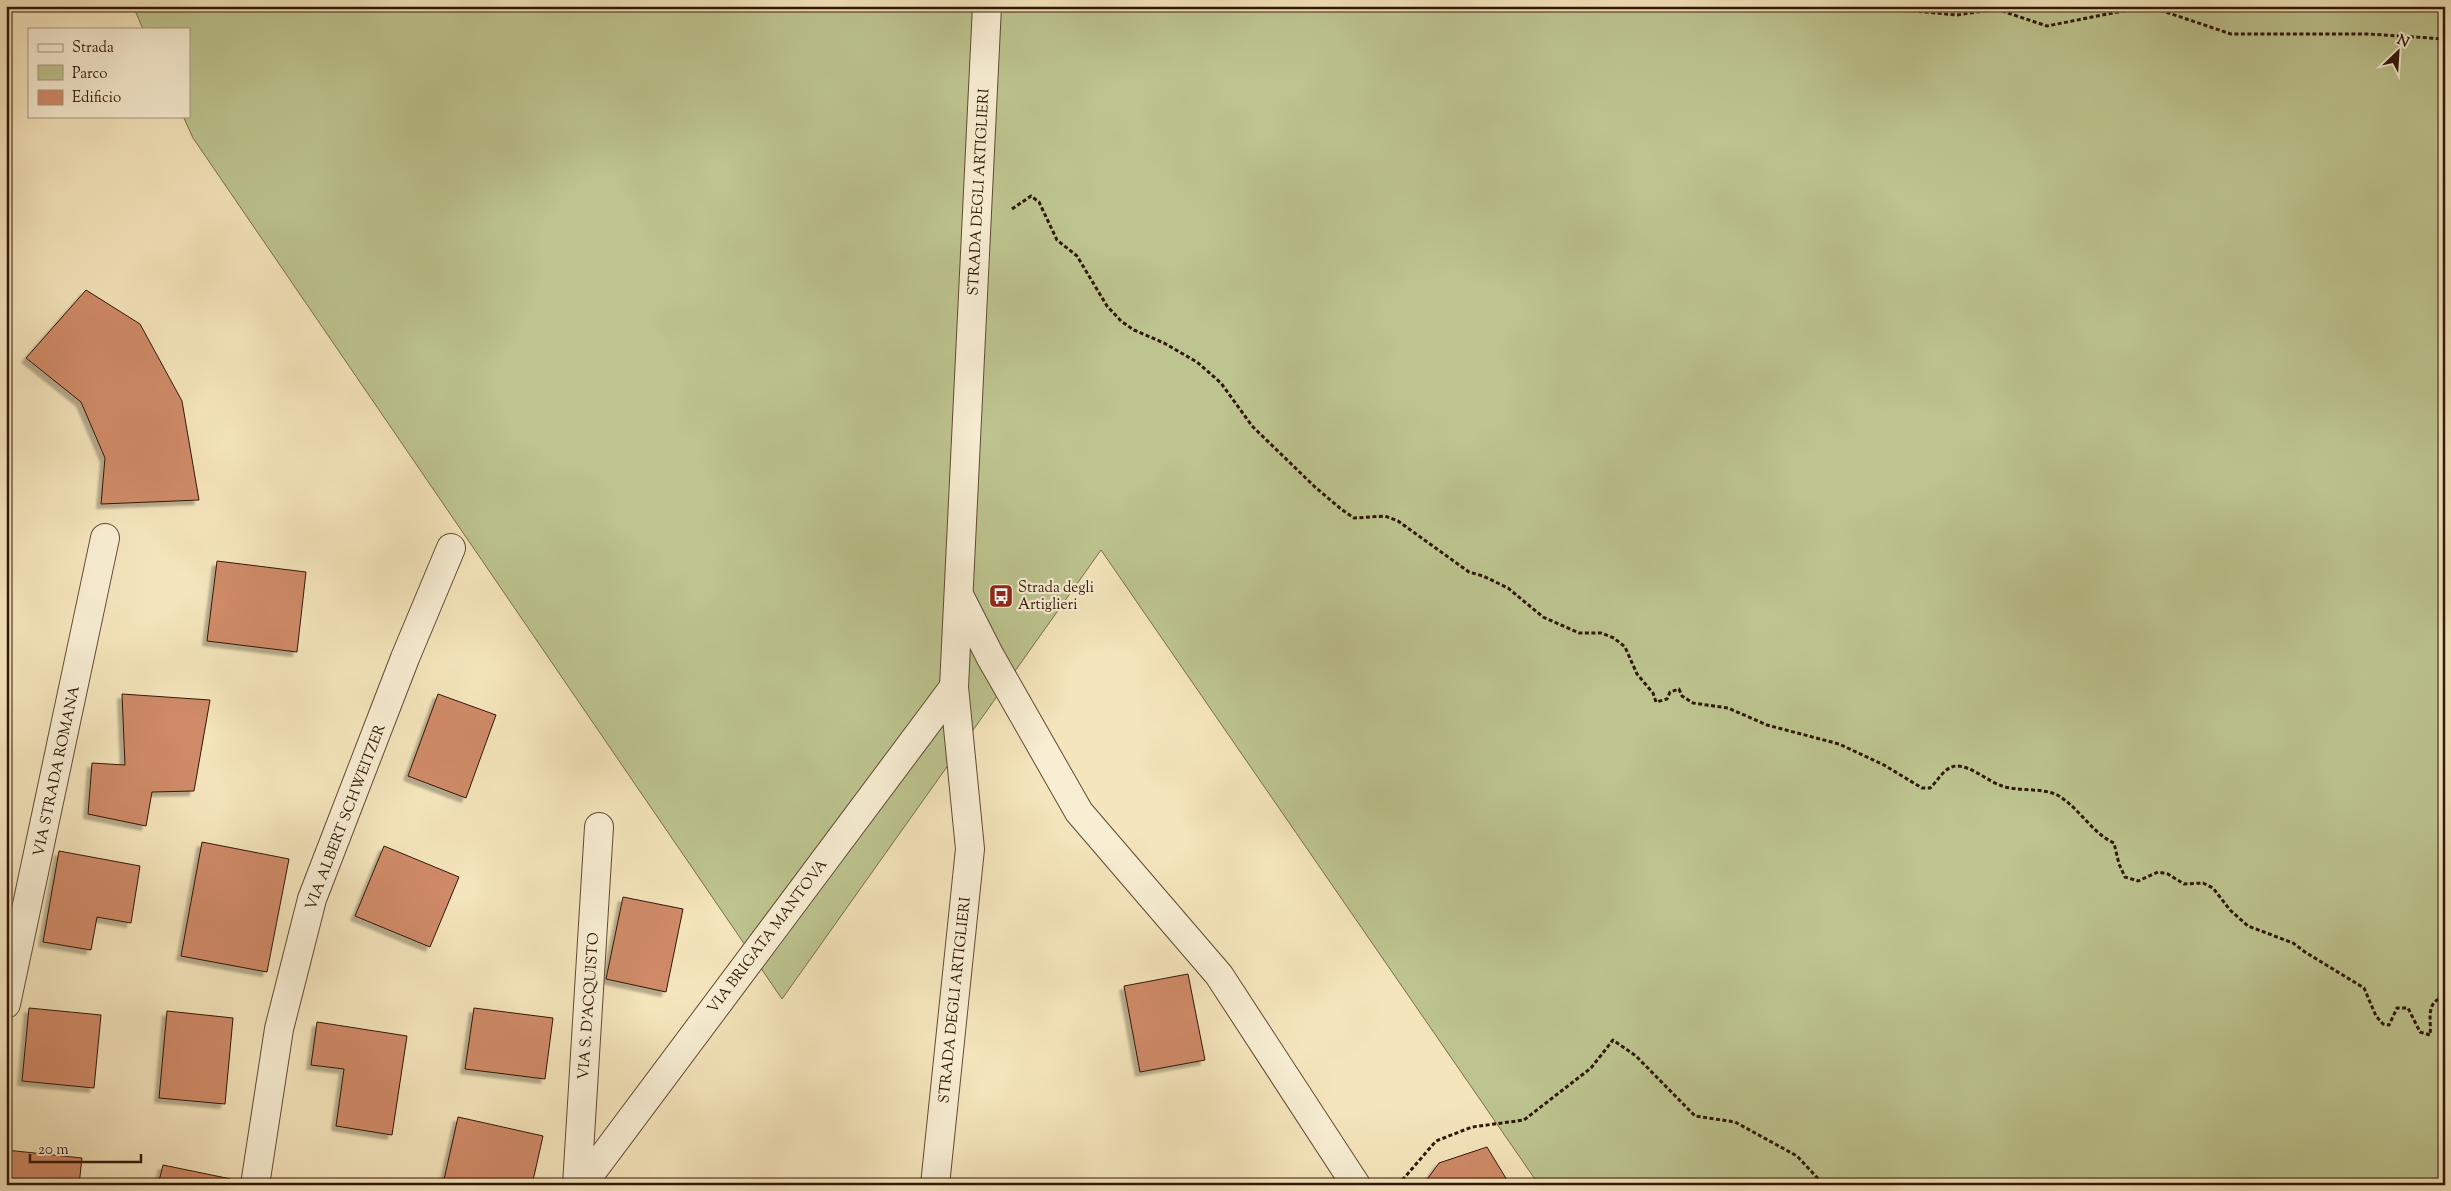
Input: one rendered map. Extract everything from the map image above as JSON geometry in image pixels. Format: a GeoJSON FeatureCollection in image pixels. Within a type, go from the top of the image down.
{"type":"FeatureCollection","features":[{"type":"Feature","properties":{"kind":"street","name":"STRADA DEGLI ARTIGLIERI"},"geometry":{"type":"LineString","coordinates":[[935,1185],[970,849],[954,687],[987,6]]}},
{"type":"Feature","properties":{"kind":"street","name":"VIA STRADA ROMANA"},"geometry":{"type":"LineString","coordinates":[[6,1004],[105,538]]}},
{"type":"Feature","properties":{"kind":"street","name":"VIA ALBERT SCHWEITZER"},"geometry":{"type":"LineString","coordinates":[[255,1185],[279,1029],[312,899],[405,658],[451,548]]}},
{"type":"Feature","properties":{"kind":"street"},"geometry":{"type":"LineString","coordinates":[[958,593],[990,656],[1079,812],[1219,975],[1356,1185]]}},
{"type":"Feature","properties":{"kind":"street","name":"VIA BRIGATA MANTOVA"},"geometry":{"type":"LineString","coordinates":[[582,1185],[954,687]]}},
{"type":"Feature","properties":{"kind":"street","name":"VIA S. D'ACQUISTO"},"geometry":{"type":"LineString","coordinates":[[577,1185],[599,827]]}},
{"type":"Feature","properties":{"kind":"path"},"geometry":{"type":"LineString","coordinates":[[1860,6],[1957,15],[1996,8],[2047,26],[2148,6],[2231,34],[2369,34],[2445,39]]}},
{"type":"Feature","properties":{"kind":"path"},"geometry":{"type":"LineString","coordinates":[[978,186],[998,213],[1004,214],[1022,200],[1031,196],[1034,197],[1042,208],[1058,240],[1084,266],[1106,306],[1134,330],[1164,343],[1197,362],[1220,383],[1252,426],[1315,488],[1341,509],[1354,518],[1385,516],[1398,521],[1469,572],[1483,576],[1508,588],[1543,617],[1580,633],[1601,633],[1614,638],[1625,646],[1637,674],[1652,693],[1656,702],[1667,699],[1670,692],[1679,689],[1682,696],[1693,703],[1728,708],[1767,725],[1839,744],[1884,765],[1922,788],[1930,788],[1945,770],[1955,766],[1966,768],[1987,780],[2014,790],[2040,791],[2057,795],[2103,838],[2114,843],[2119,864],[2125,877],[2138,881],[2158,872],[2168,874],[2184,884],[2203,883],[2213,888],[2230,910],[2248,926],[2293,943],[2364,988],[2376,1016],[2383,1024],[2389,1025],[2397,1008],[2408,1008],[2413,1022],[2420,1032],[2430,1035],[2430,1009],[2436,1000],[2445,997]]}},
{"type":"Feature","properties":{"kind":"path"},"geometry":{"type":"LineString","coordinates":[[1398,1185],[1436,1141],[1472,1126],[1524,1120],[1591,1068],[1613,1040],[1636,1056],[1695,1116],[1735,1122],[1797,1156],[1824,1185]]}},
{"type":"Feature","properties":{"kind":"green space"},"geometry":{"type":"Polygon","coordinates":[[[133,6],[2445,6],[2445,1185],[1539,1185],[1101,550],[782,999],[193,138],[184,118],[190,118],[190,28],[143,28],[133,6]]]}},
{"type":"Feature","properties":{"kind":"building"},"geometry":{"type":"Polygon","coordinates":[[[86,290],[140,324],[182,401],[199,500],[101,504],[105,458],[81,402],[26,358],[86,290]]]}},
{"type":"Feature","properties":{"kind":"building"},"geometry":{"type":"Polygon","coordinates":[[[217,561],[306,572],[297,652],[207,641],[217,561]]]}},
{"type":"Feature","properties":{"kind":"building"},"geometry":{"type":"Polygon","coordinates":[[[122,694],[210,700],[194,791],[152,792],[146,826],[88,814],[92,763],[125,765],[122,694]]]}},
{"type":"Feature","properties":{"kind":"building"},"geometry":{"type":"Polygon","coordinates":[[[438,694],[496,715],[466,798],[408,776],[438,694]]]}},
{"type":"Feature","properties":{"kind":"building"},"geometry":{"type":"Polygon","coordinates":[[[202,842],[289,859],[267,972],[181,956],[202,842]]]}},
{"type":"Feature","properties":{"kind":"building"},"geometry":{"type":"Polygon","coordinates":[[[384,846],[459,877],[430,947],[355,916],[384,846]]]}},
{"type":"Feature","properties":{"kind":"building"},"geometry":{"type":"Polygon","coordinates":[[[59,851],[140,866],[131,923],[97,917],[91,950],[43,942],[59,851]]]}},
{"type":"Feature","properties":{"kind":"building"},"geometry":{"type":"Polygon","coordinates":[[[623,897],[683,909],[666,992],[606,979],[623,897]]]}},
{"type":"Feature","properties":{"kind":"building"},"geometry":{"type":"Polygon","coordinates":[[[1188,974],[1205,1060],[1140,1072],[1124,986],[1188,974]]]}},
{"type":"Feature","properties":{"kind":"building"},"geometry":{"type":"Polygon","coordinates":[[[29,1008],[101,1015],[94,1088],[22,1081],[29,1008]]]}},
{"type":"Feature","properties":{"kind":"building"},"geometry":{"type":"Polygon","coordinates":[[[474,1008],[553,1018],[545,1079],[465,1069],[474,1008]]]}},
{"type":"Feature","properties":{"kind":"building"},"geometry":{"type":"Polygon","coordinates":[[[167,1011],[233,1018],[225,1104],[159,1098],[167,1011]]]}},
{"type":"Feature","properties":{"kind":"building"},"geometry":{"type":"Polygon","coordinates":[[[317,1022],[407,1036],[392,1135],[336,1126],[344,1069],[311,1065],[317,1022]]]}},
{"type":"Feature","properties":{"kind":"building"},"geometry":{"type":"Polygon","coordinates":[[[458,1117],[543,1136],[532,1185],[443,1184],[458,1117]]]}},
{"type":"Feature","properties":{"kind":"building"},"geometry":{"type":"Polygon","coordinates":[[[1487,1147],[1510,1185],[1423,1185],[1439,1163],[1487,1147]]]}},
{"type":"Feature","properties":{"kind":"building"},"geometry":{"type":"Polygon","coordinates":[[[6,1150],[82,1158],[79,1185],[6,1185],[6,1150]]]}},
{"type":"Feature","properties":{"kind":"building"},"geometry":{"type":"Polygon","coordinates":[[[163,1165],[231,1179],[230,1185],[158,1185],[163,1165]]]}},
{"type":"Feature","properties":{"kind":"place","name":"Strada degli Artiglieri"},"geometry":{"type":"Point","coordinates":[1001,596]}}]}
